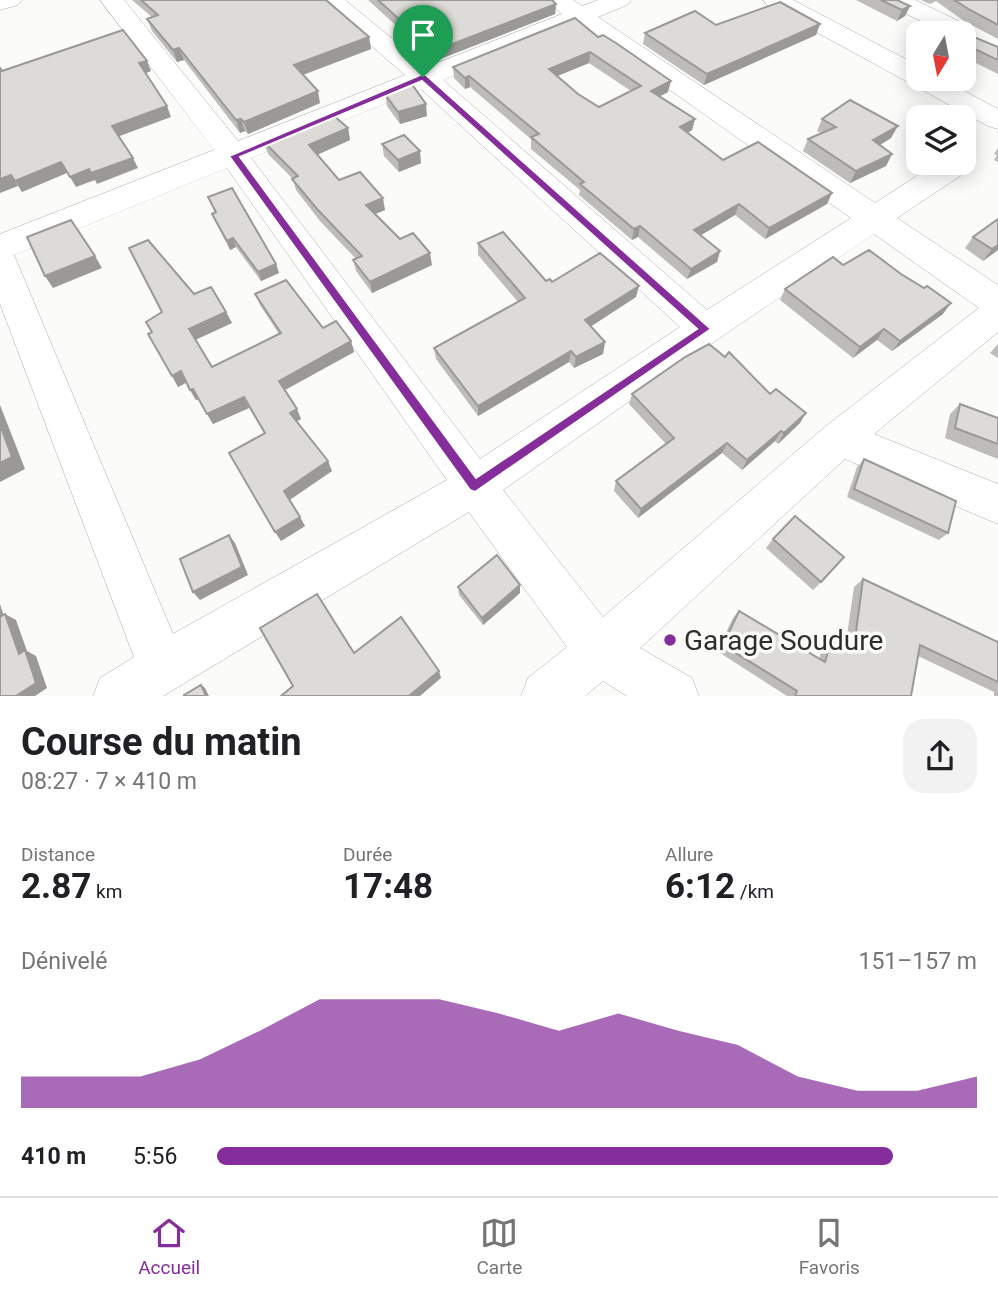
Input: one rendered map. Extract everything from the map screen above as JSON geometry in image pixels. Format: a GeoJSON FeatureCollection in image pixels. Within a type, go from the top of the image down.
{"type":"FeatureCollection","features":[{"type":"Feature","properties":{"kind":"street"},"geometry":{"type":"LineString","coordinates":[[0,2],[10,0]]}},
{"type":"Feature","properties":{"kind":"street"},"geometry":{"type":"LineString","coordinates":[[112,0],[234,156],[600,652],[674,695]]}},
{"type":"Feature","properties":{"kind":"street"},"geometry":{"type":"LineString","coordinates":[[331,0],[423,77],[705,329]]}},
{"type":"Feature","properties":{"kind":"street"},"geometry":{"type":"LineString","coordinates":[[0,247],[234,156],[423,77],[568,8],[619,0]]}},
{"type":"Feature","properties":{"kind":"street"},"geometry":{"type":"LineString","coordinates":[[775,0],[906,70]]}},
{"type":"Feature","properties":{"kind":"street"},"geometry":{"type":"LineString","coordinates":[[896,0],[939,21]]}},
{"type":"Feature","properties":{"kind":"street"},"geometry":{"type":"LineString","coordinates":[[568,8],[998,303]]}},
{"type":"Feature","properties":{"kind":"street"},"geometry":{"type":"LineString","coordinates":[[118,695],[475,486],[980,146],[931,91]]}},
{"type":"Feature","properties":{"kind":"street"},"geometry":{"type":"LineString","coordinates":[[0,260],[162,667]]}},
{"type":"Feature","properties":{"kind":"street"},"geometry":{"type":"LineString","coordinates":[[547,695],[600,652],[840,438],[998,313]]}},
{"type":"Feature","properties":{"kind":"street"},"geometry":{"type":"LineString","coordinates":[[840,438],[998,504]]}},
{"type":"Feature","properties":{"kind":"building"},"geometry":{"type":"Polygon","coordinates":[[[141,0],[326,0],[369,37],[294,65],[318,91],[244,122],[241,119],[236,120],[179,48],[173,50],[147,19],[158,15],[141,0]]]}},
{"type":"Feature","properties":{"kind":"building"},"geometry":{"type":"Polygon","coordinates":[[[378,0],[552,0],[556,4],[434,51],[378,0]]]}},
{"type":"Feature","properties":{"kind":"building"},"geometry":{"type":"Polygon","coordinates":[[[881,0],[897,0],[910,6],[902,10],[881,0]]]}},
{"type":"Feature","properties":{"kind":"building"},"geometry":{"type":"Polygon","coordinates":[[[954,0],[998,0],[998,25],[970,10],[954,0]]]}},
{"type":"Feature","properties":{"kind":"building"},"geometry":{"type":"Polygon","coordinates":[[[780,2],[820,24],[707,74],[645,33],[695,11],[716,25],[780,2]]]}},
{"type":"Feature","properties":{"kind":"building"},"geometry":{"type":"Polygon","coordinates":[[[575,18],[598,37],[603,35],[671,81],[651,91],[695,119],[680,127],[723,160],[758,142],[832,193],[769,228],[739,204],[694,230],[720,251],[691,269],[640,226],[634,229],[580,184],[584,182],[531,137],[539,134],[469,76],[465,78],[453,67],[575,18]],[[590,52],[549,69],[578,94],[599,107],[641,86],[590,52]]]}},
{"type":"Feature","properties":{"kind":"building"},"geometry":{"type":"Polygon","coordinates":[[[123,30],[147,61],[139,63],[167,106],[112,126],[133,158],[91,173],[89,169],[70,177],[61,162],[15,181],[11,175],[0,179],[0,68],[2,71],[123,30]]]}},
{"type":"Feature","properties":{"kind":"building"},"geometry":{"type":"Polygon","coordinates":[[[976,38],[998,47],[998,60],[976,50],[976,38]]]}},
{"type":"Feature","properties":{"kind":"building"},"geometry":{"type":"Polygon","coordinates":[[[411,83],[426,104],[398,112],[385,94],[411,83]]]}},
{"type":"Feature","properties":{"kind":"building"},"geometry":{"type":"Polygon","coordinates":[[[850,100],[898,126],[873,140],[892,154],[856,171],[808,139],[836,127],[822,119],[850,100]]]}},
{"type":"Feature","properties":{"kind":"building"},"geometry":{"type":"Polygon","coordinates":[[[333,115],[348,128],[309,145],[339,180],[360,172],[383,198],[366,205],[400,239],[413,233],[430,253],[370,282],[353,260],[362,256],[292,179],[298,176],[264,142],[333,115]]]}},
{"type":"Feature","properties":{"kind":"building"},"geometry":{"type":"Polygon","coordinates":[[[404,135],[420,151],[398,160],[382,144],[404,135]]]}},
{"type":"Feature","properties":{"kind":"building"},"geometry":{"type":"Polygon","coordinates":[[[232,188],[276,264],[258,272],[233,238],[227,241],[212,214],[216,212],[208,197],[232,188]]]}},
{"type":"Feature","properties":{"kind":"building"},"geometry":{"type":"Polygon","coordinates":[[[998,219],[998,245],[992,249],[973,237],[998,219]]]}},
{"type":"Feature","properties":{"kind":"building"},"geometry":{"type":"Polygon","coordinates":[[[71,220],[95,256],[45,276],[27,237],[71,220]]]}},
{"type":"Feature","properties":{"kind":"building"},"geometry":{"type":"Polygon","coordinates":[[[503,232],[546,281],[550,279],[552,282],[600,253],[639,286],[585,320],[605,342],[576,357],[571,351],[478,406],[434,348],[525,298],[478,243],[503,232]]]}},
{"type":"Feature","properties":{"kind":"building"},"geometry":{"type":"Polygon","coordinates":[[[148,240],[194,294],[211,287],[226,312],[189,329],[212,367],[281,333],[255,294],[286,280],[323,328],[336,321],[351,341],[279,381],[297,409],[290,413],[328,461],[284,491],[300,517],[275,532],[229,453],[265,433],[244,397],[207,414],[193,389],[190,390],[181,371],[172,376],[148,334],[152,332],[146,322],[162,312],[129,248],[148,240]]]}},
{"type":"Feature","properties":{"kind":"building"},"geometry":{"type":"Polygon","coordinates":[[[869,250],[901,274],[924,288],[927,286],[951,303],[900,341],[884,329],[860,347],[785,289],[833,257],[843,265],[869,250]]]}},
{"type":"Feature","properties":{"kind":"building"},"geometry":{"type":"Polygon","coordinates":[[[709,344],[725,357],[729,352],[770,394],[776,389],[806,413],[747,460],[727,443],[641,509],[616,481],[674,438],[632,394],[685,357],[709,344]]]}},
{"type":"Feature","properties":{"kind":"building"},"geometry":{"type":"Polygon","coordinates":[[[960,404],[998,418],[998,444],[955,428],[960,404]]]}},
{"type":"Feature","properties":{"kind":"building"},"geometry":{"type":"Polygon","coordinates":[[[0,425],[12,457],[0,463],[0,425]]]}},
{"type":"Feature","properties":{"kind":"building"},"geometry":{"type":"Polygon","coordinates":[[[864,459],[956,501],[948,533],[854,489],[864,459]]]}},
{"type":"Feature","properties":{"kind":"building"},"geometry":{"type":"Polygon","coordinates":[[[795,516],[844,557],[821,582],[773,539],[795,516]]]}},
{"type":"Feature","properties":{"kind":"building"},"geometry":{"type":"Polygon","coordinates":[[[229,535],[242,567],[193,592],[180,559],[229,535]]]}},
{"type":"Feature","properties":{"kind":"building"},"geometry":{"type":"Polygon","coordinates":[[[497,555],[520,585],[482,618],[458,587],[497,555]]]}},
{"type":"Feature","properties":{"kind":"building"},"geometry":{"type":"Polygon","coordinates":[[[863,579],[998,642],[998,682],[920,645],[911,696],[795,696],[797,691],[723,645],[739,611],[825,662],[833,635],[854,647],[863,579]]]}},
{"type":"Feature","properties":{"kind":"building"},"geometry":{"type":"Polygon","coordinates":[[[317,594],[354,653],[401,617],[439,671],[409,696],[281,696],[293,686],[260,628],[317,594]]]}},
{"type":"Feature","properties":{"kind":"building"},"geometry":{"type":"Polygon","coordinates":[[[5,614],[19,654],[25,650],[36,683],[16,696],[0,696],[0,617],[5,614]]]}},
{"type":"Feature","properties":{"kind":"building"},"geometry":{"type":"Polygon","coordinates":[[[201,685],[206,696],[184,696],[184,695],[201,685]]]}},
{"type":"Feature","properties":{"kind":"place","name":"Garage Soudure"},"geometry":{"type":"Point","coordinates":[670,640]}},
{"type":"Feature","properties":{"kind":"route"},"geometry":{"type":"LineString","coordinates":[[423,77],[705,329],[475,486],[234,156],[423,77]]}}]}
